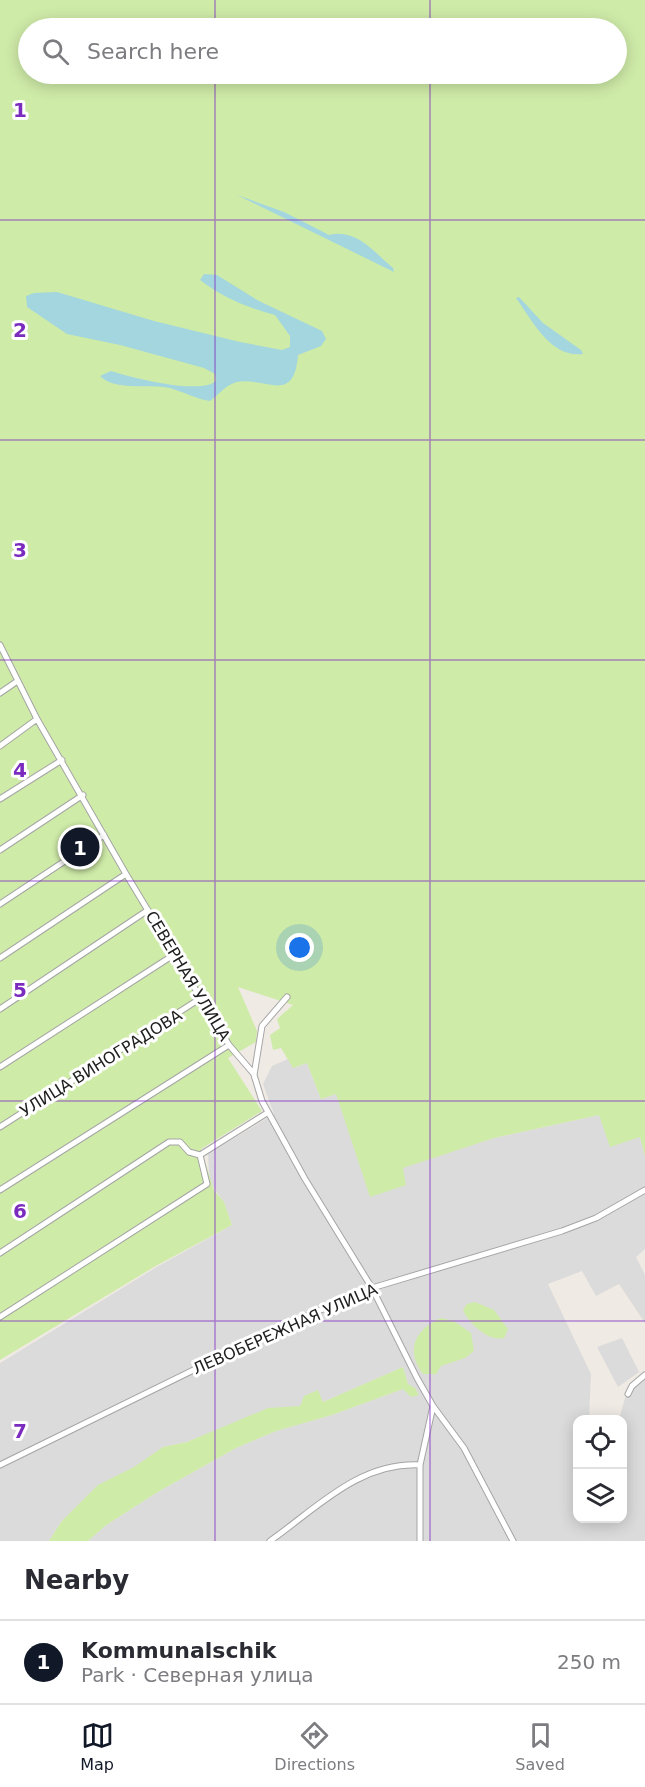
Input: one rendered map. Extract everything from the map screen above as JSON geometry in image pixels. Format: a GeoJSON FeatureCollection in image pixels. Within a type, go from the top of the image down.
{"type":"FeatureCollection","features":[{"type":"Feature","properties":{"kind":"street","name":"СЕВЕРНАЯ УЛИЦА"},"geometry":{"type":"LineString","coordinates":[[0,645],[16,682],[83,795],[126,874],[229,1045],[254,1075]]}},
{"type":"Feature","properties":{"kind":"street"},"geometry":{"type":"LineString","coordinates":[[0,693],[16,682]]}},
{"type":"Feature","properties":{"kind":"street"},"geometry":{"type":"LineString","coordinates":[[0,746],[37,719]]}},
{"type":"Feature","properties":{"kind":"street"},"geometry":{"type":"LineString","coordinates":[[0,799],[62,760]]}},
{"type":"Feature","properties":{"kind":"street"},"geometry":{"type":"LineString","coordinates":[[0,850],[83,795]]}},
{"type":"Feature","properties":{"kind":"street"},"geometry":{"type":"LineString","coordinates":[[0,904],[104,835]]}},
{"type":"Feature","properties":{"kind":"street"},"geometry":{"type":"LineString","coordinates":[[0,958],[126,874]]}},
{"type":"Feature","properties":{"kind":"street"},"geometry":{"type":"LineString","coordinates":[[0,1009],[148,910]]}},
{"type":"Feature","properties":{"kind":"street"},"geometry":{"type":"LineString","coordinates":[[0,1067],[175,954]]}},
{"type":"Feature","properties":{"kind":"street"},"geometry":{"type":"LineString","coordinates":[[287,997],[262,1026],[254,1075],[267,1113],[350,1255],[372,1288],[433,1406],[464,1448],[513,1541]]}},
{"type":"Feature","properties":{"kind":"street","name":"УЛИЦА ВИНОГРАДОВА"},"geometry":{"type":"LineString","coordinates":[[0,1127],[201,998]]}},
{"type":"Feature","properties":{"kind":"street"},"geometry":{"type":"LineString","coordinates":[[0,1190],[229,1045]]}},
{"type":"Feature","properties":{"kind":"street"},"geometry":{"type":"LineString","coordinates":[[0,1253],[169,1142],[180,1142],[189,1152],[200,1155],[267,1113]]}},
{"type":"Feature","properties":{"kind":"street"},"geometry":{"type":"LineString","coordinates":[[0,1317],[207,1184],[200,1155]]}},
{"type":"Feature","properties":{"kind":"street","name":"ЛЕВОБЕРЕЖНАЯ УЛИЦА"},"geometry":{"type":"LineString","coordinates":[[0,1465],[280,1327],[372,1288],[562,1232],[596,1218],[645,1190]]}},
{"type":"Feature","properties":{"kind":"street"},"geometry":{"type":"LineString","coordinates":[[628,1394],[636,1381],[645,1375]]}},
{"type":"Feature","properties":{"kind":"street"},"geometry":{"type":"LineString","coordinates":[[420,1541],[420,1465],[433,1406]]}},
{"type":"Feature","properties":{"kind":"street"},"geometry":{"type":"LineString","coordinates":[[270,1541],[365,1474],[401,1464],[420,1465]]}},
{"type":"Feature","properties":{"kind":"shaded area"},"geometry":{"type":"Polygon","coordinates":[[[288,1059],[293,1068],[307,1063],[321,1099],[336,1094],[402,1168],[494,1138],[599,1115],[640,1137],[645,1156],[645,1249],[636,1257],[645,1275],[645,1323],[619,1284],[596,1296],[582,1271],[548,1284],[591,1374],[589,1415],[573,1415],[573,1523],[627,1523],[627,1415],[620,1415],[625,1398],[645,1376],[645,1541],[88,1541],[105,1526],[156,1493],[236,1448],[276,1431],[332,1415],[403,1389],[408,1384],[403,1367],[323,1402],[318,1391],[301,1406],[268,1409],[187,1442],[163,1447],[61,1522],[49,1541],[0,1541],[0,1363],[155,1268],[232,1225],[224,1202],[209,1177],[208,1154],[274,1114],[263,1084],[272,1066],[288,1059]]]}},
{"type":"Feature","properties":{"kind":"shaded area"},"geometry":{"type":"Polygon","coordinates":[[[622,1338],[639,1372],[618,1387],[597,1347],[622,1338]]]}},
{"type":"Feature","properties":{"kind":"green space"},"geometry":{"type":"Polygon","coordinates":[[[0,0],[645,0],[645,1156],[640,1137],[610,1147],[599,1115],[494,1138],[403,1168],[406,1185],[370,1197],[336,1094],[321,1099],[307,1063],[293,1068],[281,1048],[273,1050],[270,1035],[280,1028],[277,1019],[293,1005],[238,987],[257,1031],[256,1042],[228,1058],[262,1111],[201,1149],[214,1190],[224,1202],[232,1225],[154,1267],[0,1360],[0,0]]]}},
{"type":"Feature","properties":{"kind":"green space"},"geometry":{"type":"Polygon","coordinates":[[[475,1302],[494,1310],[508,1329],[504,1338],[498,1339],[486,1335],[470,1321],[463,1310],[467,1304],[475,1302]]]}},
{"type":"Feature","properties":{"kind":"green space"},"geometry":{"type":"Polygon","coordinates":[[[441,1318],[454,1321],[471,1333],[474,1351],[465,1358],[441,1366],[436,1374],[423,1374],[415,1357],[416,1342],[419,1334],[425,1328],[441,1318]]]}},
{"type":"Feature","properties":{"kind":"green space"},"geometry":{"type":"Polygon","coordinates":[[[403,1367],[408,1384],[415,1388],[419,1395],[411,1397],[403,1389],[332,1415],[276,1431],[236,1448],[156,1493],[105,1526],[88,1541],[49,1541],[61,1522],[98,1485],[134,1467],[163,1447],[187,1442],[268,1408],[300,1406],[304,1396],[318,1390],[323,1402],[403,1367]]]}},
{"type":"Feature","properties":{"kind":"water"},"geometry":{"type":"Polygon","coordinates":[[[237,195],[284,212],[329,235],[348,235],[356,238],[379,255],[393,268],[394,272],[237,195]]]}},
{"type":"Feature","properties":{"kind":"water"},"geometry":{"type":"Polygon","coordinates":[[[204,274],[217,275],[259,301],[322,331],[326,339],[321,346],[298,355],[291,380],[285,384],[237,382],[226,387],[210,401],[170,388],[123,386],[107,381],[100,376],[111,371],[149,381],[181,386],[208,385],[216,381],[215,374],[204,368],[120,345],[67,334],[27,307],[26,296],[34,293],[57,292],[154,321],[240,342],[282,350],[290,347],[290,336],[275,315],[217,292],[200,280],[204,274]]]}},
{"type":"Feature","properties":{"kind":"water"},"geometry":{"type":"Polygon","coordinates":[[[519,297],[543,323],[581,350],[583,354],[571,354],[561,350],[543,336],[516,298],[519,297]]]}},
{"type":"Feature","properties":{"kind":"place","name":"Kommunalschik"},"geometry":{"type":"Point","coordinates":[80,847]}}]}
